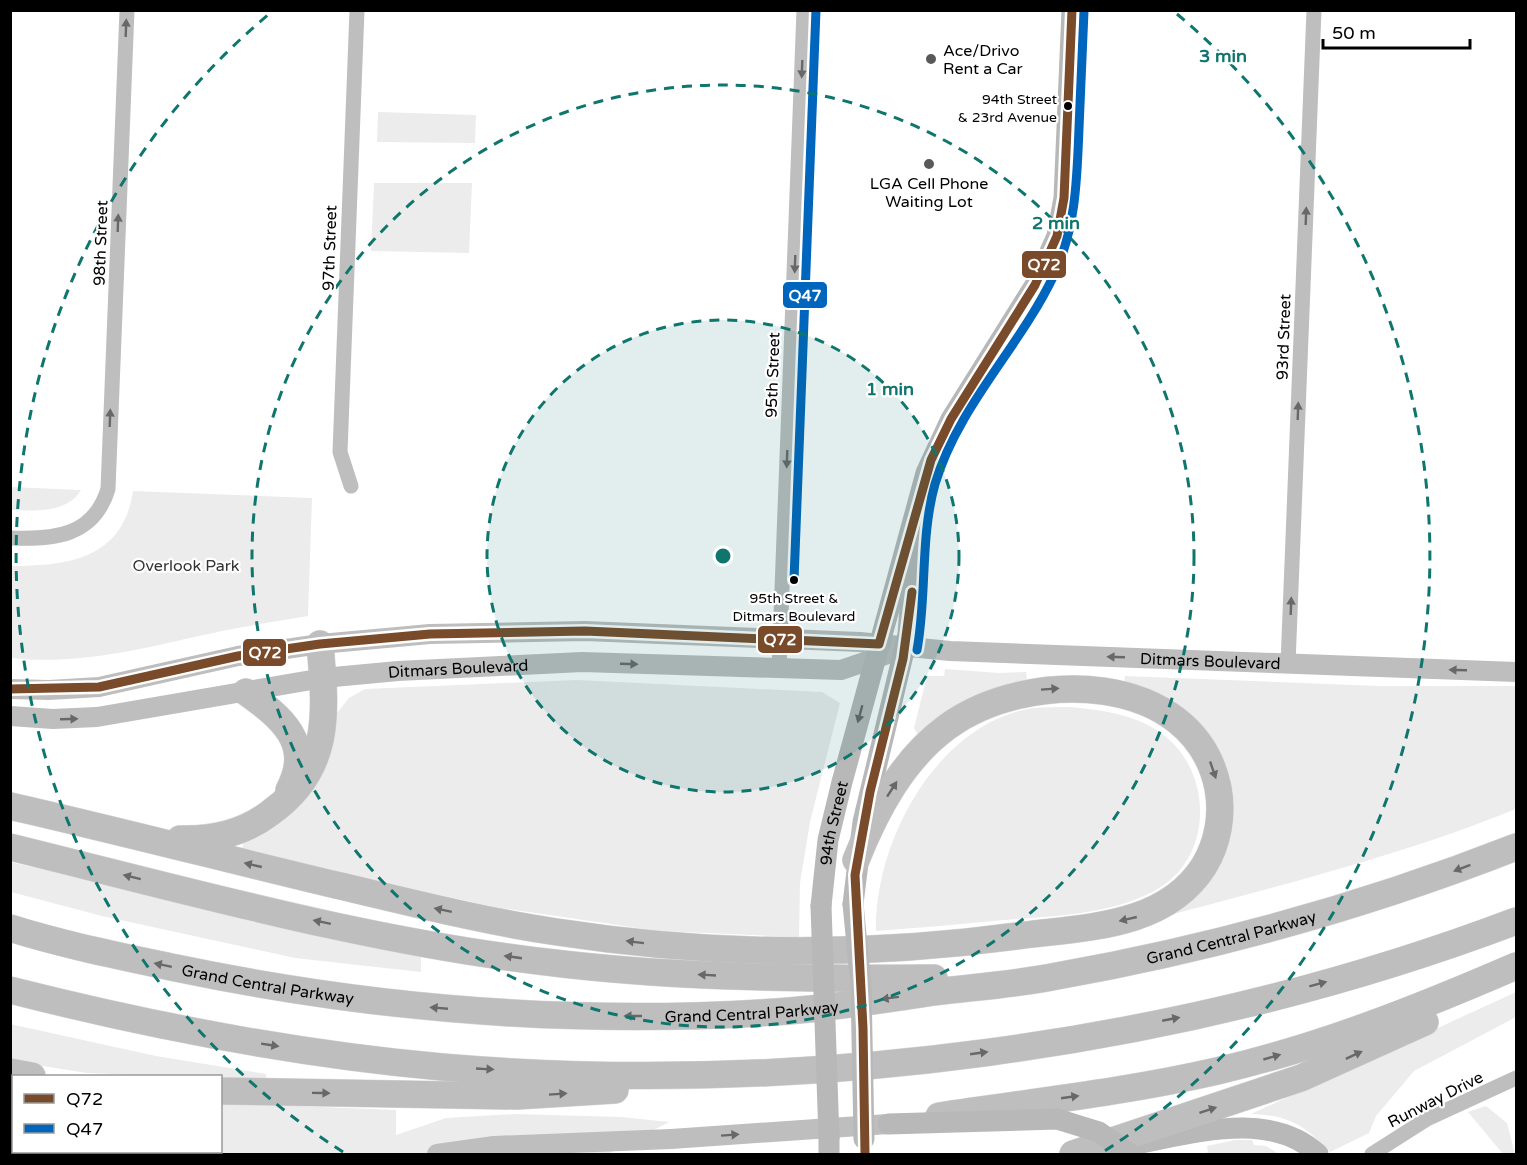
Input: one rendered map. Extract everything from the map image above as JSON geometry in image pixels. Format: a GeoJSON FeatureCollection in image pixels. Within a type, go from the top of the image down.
{"type":"FeatureCollection","features":[{"type":"Feature","properties":{"kind":"highway"},"geometry":{"type":"LineString","coordinates":[[20,809],[162,837],[198,840],[238,831],[276,809],[299,788],[314,764],[322,722],[323,678],[320,644]]}},
{"type":"Feature","properties":{"kind":"highway"},"geometry":{"type":"LineString","coordinates":[[20,809],[422,905],[555,932],[709,949],[860,950],[1013,937],[1123,920],[1155,910],[1190,884],[1209,856],[1219,825],[1218,785],[1200,744],[1179,723],[1154,708],[1122,696],[1086,689],[1029,691],[980,706],[933,738],[910,762],[886,798],[856,860]]}},
{"type":"Feature","properties":{"kind":"highway"},"geometry":{"type":"LineString","coordinates":[[246,692],[286,724],[294,741],[297,758],[294,777],[276,809]]}},
{"type":"Feature","properties":{"kind":"highway"},"geometry":{"type":"LineString","coordinates":[[10,847],[267,911],[434,945],[562,964],[791,978],[1053,977]]}},
{"type":"Feature","properties":{"kind":"highway","name":"Grand Central Parkway"},"geometry":{"type":"LineString","coordinates":[[10,928],[149,962],[288,989],[422,1007],[509,1013],[638,1016],[785,1011],[1053,977],[1151,958],[1289,923],[1425,881],[1516,847]]}},
{"type":"Feature","properties":{"kind":"highway"},"geometry":{"type":"LineString","coordinates":[[222,1091],[541,1095],[769,1079],[921,1061],[1063,1040],[1199,1014],[1381,967],[1516,921]]}},
{"type":"Feature","properties":{"kind":"highway"},"geometry":{"type":"LineString","coordinates":[[888,1124],[1127,1089],[1215,1071],[1346,1034],[1429,1003],[1516,966]]}},
{"type":"Feature","properties":{"kind":"highway"},"geometry":{"type":"LineString","coordinates":[[1071,1154],[1301,1078],[1400,1034],[1516,975]]}},
{"type":"Feature","properties":{"kind":"highway"},"geometry":{"type":"LineString","coordinates":[[10,990],[212,1036],[357,1058],[443,1067],[586,1074],[694,1075],[836,1070],[921,1061]]}},
{"type":"Feature","properties":{"kind":"main road","name":"94th Street"},"geometry":{"type":"LineString","coordinates":[[829,1146],[821,906],[828,840],[926,473],[943,433],[1031,293],[1055,243],[1064,198],[1072,10]]}},
{"type":"Feature","properties":{"kind":"main road","name":"94th Street"},"geometry":{"type":"LineString","coordinates":[[865,1147],[861,986],[854,904],[856,860],[870,787],[911,619],[918,502]]}},
{"type":"Feature","properties":{"kind":"main road"},"geometry":{"type":"LineString","coordinates":[[888,1124],[1057,1119],[1100,1132],[1130,1155]]}},
{"type":"Feature","properties":{"kind":"main road"},"geometry":{"type":"LineString","coordinates":[[1071,1154],[1241,1127],[1264,1128],[1297,1139],[1318,1155]]}},
{"type":"Feature","properties":{"kind":"main road"},"geometry":{"type":"LineString","coordinates":[[1264,1128],[1288,1141],[1300,1155]]}},
{"type":"Feature","properties":{"kind":"street","name":"98th Street"},"geometry":{"type":"LineString","coordinates":[[10,538],[64,534],[79,529],[92,520],[103,504],[108,477],[127,10]]}},
{"type":"Feature","properties":{"kind":"street","name":"97th Street"},"geometry":{"type":"LineString","coordinates":[[351,486],[340,452],[357,10]]}},
{"type":"Feature","properties":{"kind":"street","name":"95th Street"},"geometry":{"type":"LineString","coordinates":[[779,669],[804,10]]}},
{"type":"Feature","properties":{"kind":"street","name":"93rd Street"},"geometry":{"type":"LineString","coordinates":[[1288,664],[1314,10]]}},
{"type":"Feature","properties":{"kind":"street","name":"Ditmars Boulevard"},"geometry":{"type":"LineString","coordinates":[[10,689],[49,690],[99,687],[238,656],[320,644],[430,634],[554,631],[780,638],[877,651],[905,648],[1516,672]]}},
{"type":"Feature","properties":{"kind":"street","name":"Ditmars Boulevard"},"geometry":{"type":"LineString","coordinates":[[10,716],[53,719],[98,717],[323,678],[398,671],[582,662],[841,670],[877,651]]}},
{"type":"Feature","properties":{"kind":"street","name":"Runway Drive"},"geometry":{"type":"LineString","coordinates":[[1372,1155],[1427,1119],[1516,1078]]}},
{"type":"Feature","properties":{"kind":"street"},"geometry":{"type":"LineString","coordinates":[[437,1155],[494,1146],[671,1139],[888,1124]]}},
{"type":"Feature","properties":{"kind":"street"},"geometry":{"type":"LineString","coordinates":[[579,1155],[671,1139]]}},
{"type":"Feature","properties":{"kind":"green space"},"geometry":{"type":"Polygon","coordinates":[[[378,112],[476,115],[475,143],[377,142],[378,112]]]}},
{"type":"Feature","properties":{"kind":"green space"},"geometry":{"type":"Polygon","coordinates":[[[374,183],[472,183],[469,253],[371,251],[374,183]]]}},
{"type":"Feature","properties":{"kind":"green space"},"geometry":{"type":"Polygon","coordinates":[[[11,487],[81,490],[75,498],[59,507],[40,510],[11,510],[11,487]]]}},
{"type":"Feature","properties":{"kind":"green space","name":"Overlook Park"},"geometry":{"type":"Polygon","coordinates":[[[133,491],[312,498],[308,616],[91,657],[38,660],[11,658],[11,566],[54,564],[90,554],[106,544],[118,531],[127,513],[133,491]]]}},
{"type":"Feature","properties":{"kind":"green space"},"geometry":{"type":"Polygon","coordinates":[[[945,669],[999,673],[1026,672],[1027,679],[974,696],[918,735],[914,728],[927,676],[944,676],[945,669]]]}},
{"type":"Feature","properties":{"kind":"green space"},"geometry":{"type":"Polygon","coordinates":[[[1125,676],[1379,686],[1516,686],[1516,809],[1387,855],[1166,916],[1203,888],[1229,781],[1221,755],[1205,729],[1167,699],[1124,683],[1125,676]]]}},
{"type":"Feature","properties":{"kind":"green space"},"geometry":{"type":"Polygon","coordinates":[[[577,680],[822,692],[840,703],[810,822],[800,883],[799,937],[659,931],[495,907],[242,852],[243,843],[270,830],[301,804],[308,794],[332,737],[337,713],[349,698],[365,689],[577,680]]]}},
{"type":"Feature","properties":{"kind":"green space"},"geometry":{"type":"Polygon","coordinates":[[[1070,707],[1106,712],[1140,721],[1161,733],[1178,749],[1190,768],[1198,789],[1200,811],[1198,834],[1190,855],[1177,873],[1159,888],[1142,897],[1084,913],[876,931],[878,896],[886,861],[899,825],[918,792],[941,762],[968,737],[999,718],[1033,708],[1070,707]]]}},
{"type":"Feature","properties":{"kind":"green space"},"geometry":{"type":"Polygon","coordinates":[[[10,862],[421,954],[421,972],[295,958],[102,916],[11,892],[10,862]]]}},
{"type":"Feature","properties":{"kind":"green space"},"geometry":{"type":"Polygon","coordinates":[[[1516,992],[1516,1017],[1414,1071],[1376,1116],[1369,1133],[1330,1152],[1312,1135],[1295,1124],[1276,1117],[1251,1114],[1516,992]]]}},
{"type":"Feature","properties":{"kind":"green space"},"geometry":{"type":"Polygon","coordinates":[[[10,1024],[156,1056],[266,1074],[266,1080],[222,1078],[222,1075],[87,1073],[11,1061],[10,1024]]]}},
{"type":"Feature","properties":{"kind":"green space"},"geometry":{"type":"Polygon","coordinates":[[[222,1103],[396,1110],[396,1135],[446,1118],[515,1114],[621,1117],[669,1122],[608,1154],[181,1153],[222,1153],[222,1103]]]}},
{"type":"Feature","properties":{"kind":"green space"},"geometry":{"type":"Polygon","coordinates":[[[1486,1106],[1507,1123],[1515,1154],[1503,1154],[1468,1112],[1486,1106]]]}},
{"type":"Feature","properties":{"kind":"green space"},"geometry":{"type":"Polygon","coordinates":[[[1235,1140],[1252,1140],[1254,1145],[1266,1146],[1279,1154],[1204,1154],[1208,1152],[1207,1146],[1235,1140]]]}},
{"type":"Feature","properties":{"kind":"transit line","name":"Q47"},"geometry":{"type":"LineString","coordinates":[[794,580],[816,10]]}},
{"type":"Feature","properties":{"kind":"transit line","name":"Q72"},"geometry":{"type":"LineString","coordinates":[[10,689],[99,687],[238,656],[320,644],[430,634],[585,631],[879,644],[931,460],[951,419],[1035,285],[1057,236],[1064,198],[1072,10]]}},
{"type":"Feature","properties":{"kind":"transit line","name":"Q47"},"geometry":{"type":"LineString","coordinates":[[917,650],[930,504],[945,456],[974,403],[1040,301],[1054,275],[1067,239],[1076,185],[1084,11]]}},
{"type":"Feature","properties":{"kind":"transit line","name":"Q72"},"geometry":{"type":"LineString","coordinates":[[865,1154],[863,1028],[855,875],[870,792],[903,659],[912,592]]}},
{"type":"Feature","properties":{"kind":"place","name":"Ace/Drivo Rent a Car"},"geometry":{"type":"Point","coordinates":[931,59]}},
{"type":"Feature","properties":{"kind":"place","name":"94th Street & 23rd Avenue"},"geometry":{"type":"Point","coordinates":[1068,106]}},
{"type":"Feature","properties":{"kind":"place","name":"LGA Cell Phone Waiting Lot"},"geometry":{"type":"Point","coordinates":[929,164]}},
{"type":"Feature","properties":{"kind":"place","name":"95th Street & Ditmars Boulevard"},"geometry":{"type":"Point","coordinates":[794,580]}}]}
